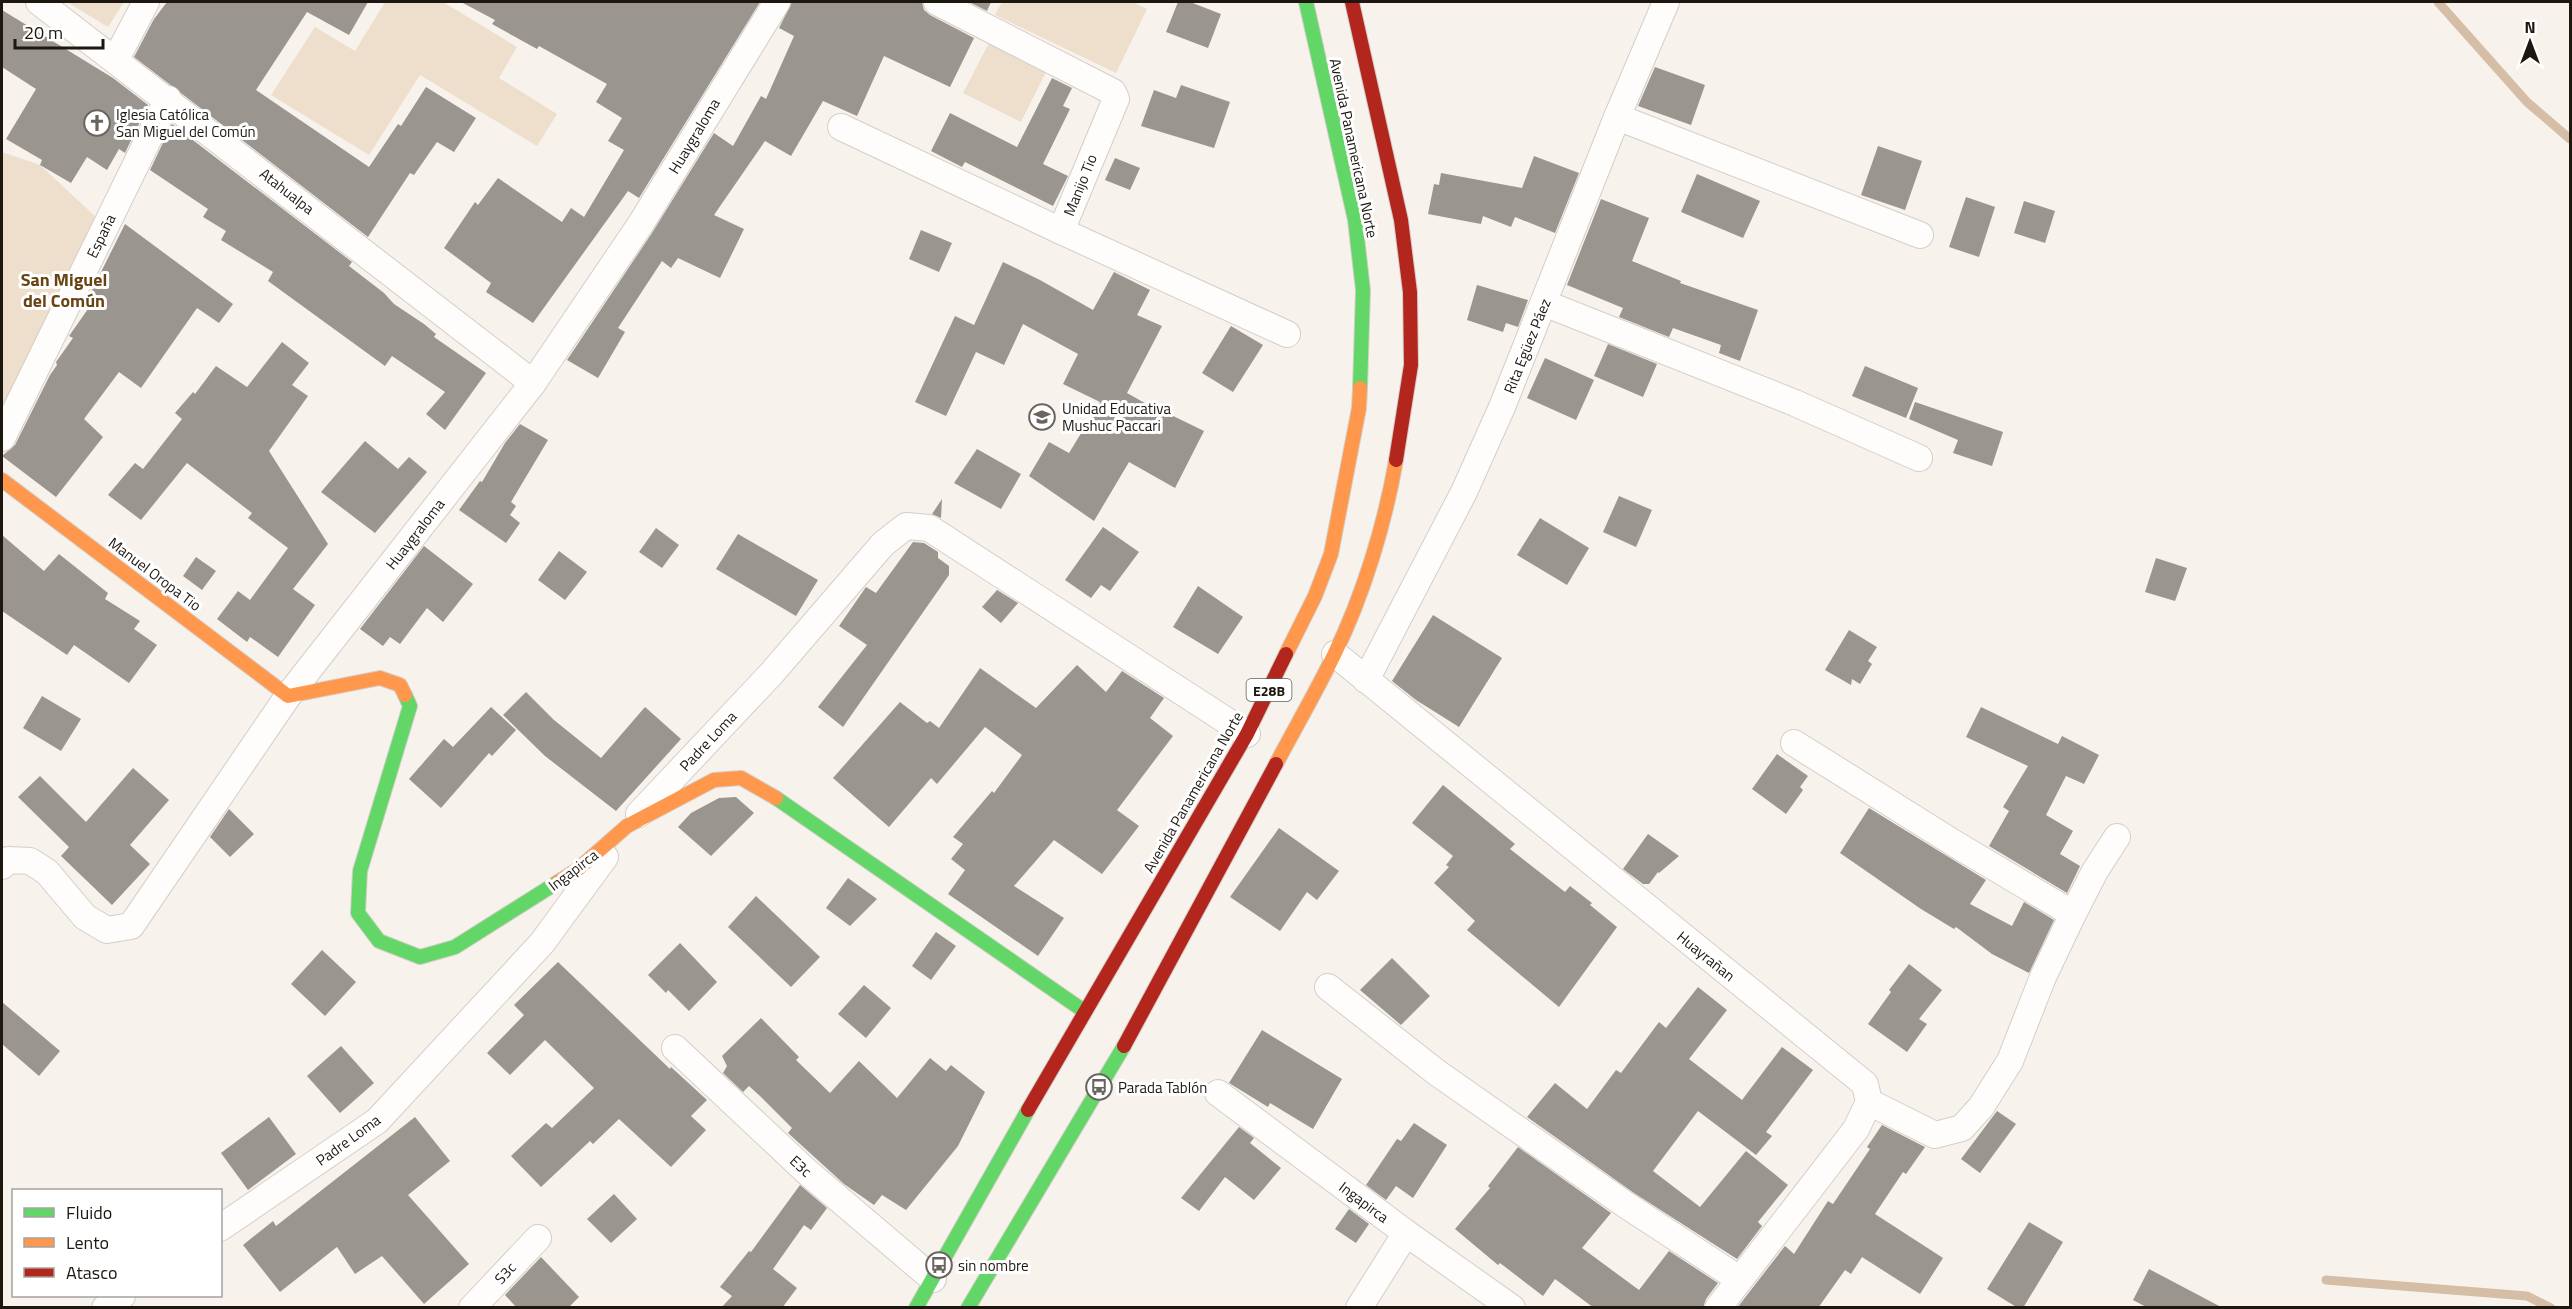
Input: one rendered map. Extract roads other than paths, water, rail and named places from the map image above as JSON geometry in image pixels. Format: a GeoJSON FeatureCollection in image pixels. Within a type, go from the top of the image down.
{"type":"FeatureCollection","features":[{"type":"Feature","properties":{"kind":"main road","name":"Avenida Panamericana Norte"},"geometry":{"type":"LineString","coordinates":[[916,1308],[1084,1011],[1247,734],[1315,596],[1331,554],[1359,408],[1363,290],[1355,220],[1306,2]]}},
{"type":"Feature","properties":{"kind":"main road","name":"Avenida Panamericana Norte"},"geometry":{"type":"LineString","coordinates":[[968,1308],[1127,1041],[1335,654],[1366,575],[1390,488],[1411,365],[1410,292],[1401,220],[1352,2]]}},
{"type":"Feature","properties":{"kind":"main road","name":"Manuel Oropa Tio"},"geometry":{"type":"LineString","coordinates":[[2,480],[288,696]]}},
{"type":"Feature","properties":{"kind":"main road","name":"Ingapirca"},"geometry":{"type":"LineString","coordinates":[[288,696],[380,678],[400,686],[410,706],[360,870],[358,913],[379,941],[420,957],[455,947],[577,870],[627,826],[714,780],[741,778],[773,796],[1084,1011]]}},
{"type":"Feature","properties":{"kind":"street","name":"Atahualpa"},"geometry":{"type":"LineString","coordinates":[[39,2],[168,99],[533,383]]}},
{"type":"Feature","properties":{"kind":"street"},"geometry":{"type":"LineString","coordinates":[[116,59],[146,2]]}},
{"type":"Feature","properties":{"kind":"street","name":"Huaygraloma"},"geometry":{"type":"LineString","coordinates":[[2,866],[8,860],[30,861],[47,872],[85,917],[107,930],[131,926],[288,696],[533,383],[640,225],[777,2]]}},
{"type":"Feature","properties":{"kind":"street","name":"Manijo Tio"},"geometry":{"type":"LineString","coordinates":[[937,2],[1113,92],[1116,99],[1061,231],[1287,334]]}},
{"type":"Feature","properties":{"kind":"street","name":"Rita Egüez Páez"},"geometry":{"type":"LineString","coordinates":[[1366,680],[1464,492],[1502,407],[1617,117],[1666,2]]}},
{"type":"Feature","properties":{"kind":"street","name":"España"},"geometry":{"type":"LineString","coordinates":[[2,438],[168,99]]}},
{"type":"Feature","properties":{"kind":"street"},"geometry":{"type":"LineString","coordinates":[[1617,117],[1920,235]]}},
{"type":"Feature","properties":{"kind":"street"},"geometry":{"type":"LineString","coordinates":[[842,127],[1061,231]]}},
{"type":"Feature","properties":{"kind":"street"},"geometry":{"type":"LineString","coordinates":[[1544,303],[1795,403],[1919,458]]}},
{"type":"Feature","properties":{"kind":"street","name":"Padre Loma"},"geometry":{"type":"LineString","coordinates":[[222,1227],[377,1121],[542,943],[627,826],[771,674],[883,544],[906,526],[929,528],[1247,734]]}},
{"type":"Feature","properties":{"kind":"street","name":"Huayrañan"},"geometry":{"type":"LineString","coordinates":[[1335,654],[1864,1084],[1869,1102]]}},
{"type":"Feature","properties":{"kind":"street"},"geometry":{"type":"LineString","coordinates":[[1794,743],[2073,914]]}},
{"type":"Feature","properties":{"kind":"street"},"geometry":{"type":"LineString","coordinates":[[1718,1308],[1856,1129],[1869,1102],[1935,1135],[1962,1128],[1981,1107],[2010,1061],[2043,977],[2073,914],[2117,837]]}},
{"type":"Feature","properties":{"kind":"street"},"geometry":{"type":"LineString","coordinates":[[1328,987],[1436,1072],[1626,1205],[1739,1279]]}},
{"type":"Feature","properties":{"kind":"street","name":"E3c"},"geometry":{"type":"LineString","coordinates":[[675,1048],[806,1171],[933,1279]]}},
{"type":"Feature","properties":{"kind":"street","name":"Ingapirca"},"geometry":{"type":"LineString","coordinates":[[1218,1093],[1406,1233],[1512,1308]]}},
{"type":"Feature","properties":{"kind":"street"},"geometry":{"type":"LineString","coordinates":[[1359,1308],[1406,1233]]}},
{"type":"Feature","properties":{"kind":"street","name":"S3c"},"geometry":{"type":"LineString","coordinates":[[476,1306],[538,1238]]}},
{"type":"Feature","properties":{"kind":"street"},"geometry":{"type":"LineString","coordinates":[[105,1308],[121,1297]]}},
{"type":"Feature","properties":{"kind":"waterway"},"geometry":{"type":"LineString","coordinates":[[2438,2],[2527,102],[2570,139]]}},
{"type":"Feature","properties":{"kind":"waterway"},"geometry":{"type":"LineString","coordinates":[[2326,1280],[2527,1296],[2551,1308]]}},
{"type":"Feature","properties":{"kind":"place","name":"Iglesia Católica San Miguel del Común"},"geometry":{"type":"Point","coordinates":[97,123]}},
{"type":"Feature","properties":{"kind":"place","name":"Unidad Educativa Mushuc Paccari"},"geometry":{"type":"Point","coordinates":[1042,417]}},
{"type":"Feature","properties":{"kind":"place","name":"Parada Tablón"},"geometry":{"type":"Point","coordinates":[1099,1087]}},
{"type":"Feature","properties":{"kind":"place","name":"sin nombre"},"geometry":{"type":"Point","coordinates":[939,1265]}},
{"type":"Feature","properties":{"kind":"district","name":"San Miguel del Común"},"geometry":{"type":"Point","coordinates":[64,289]}}]}
